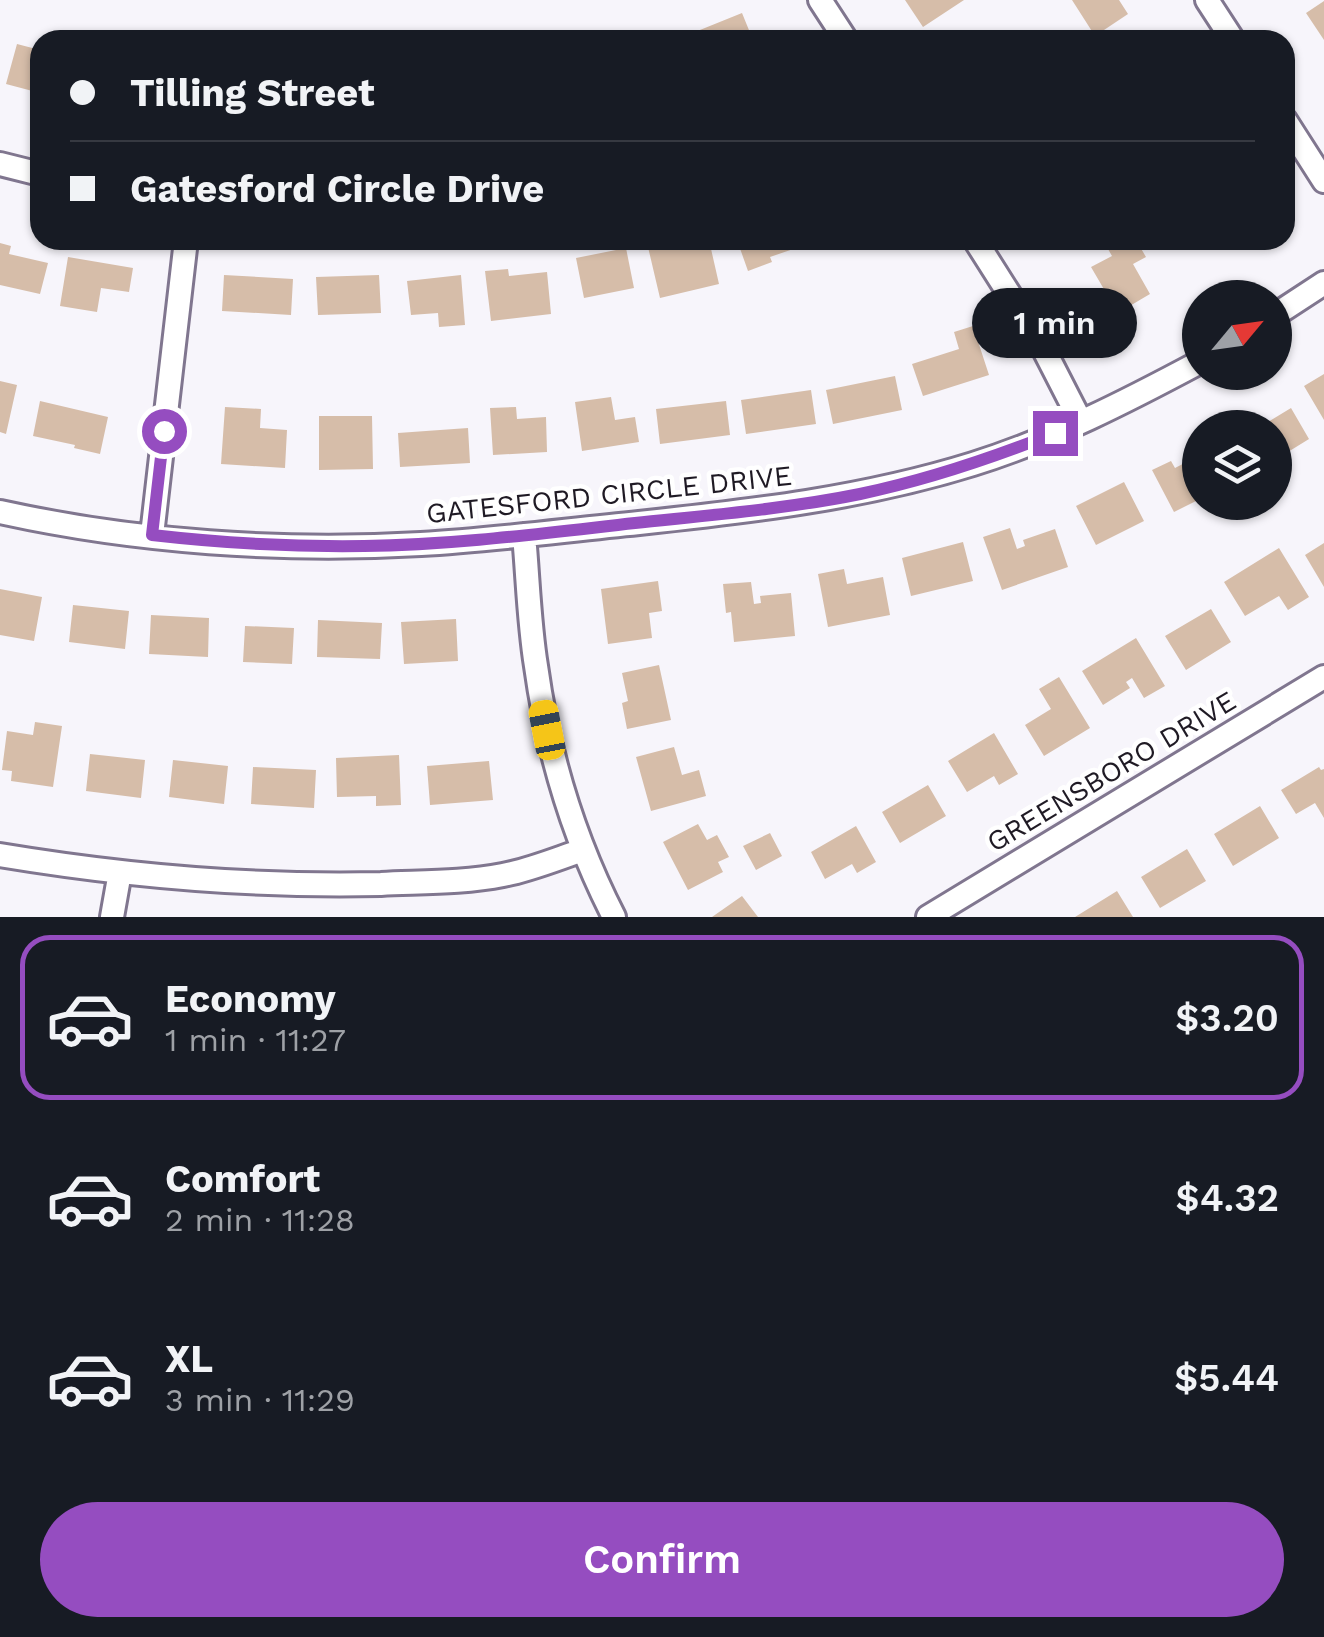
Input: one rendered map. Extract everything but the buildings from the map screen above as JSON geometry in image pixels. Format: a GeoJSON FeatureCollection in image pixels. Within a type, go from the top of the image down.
{"type":"FeatureCollection","features":[{"type":"Feature","properties":{"kind":"street"},"geometry":{"type":"LineString","coordinates":[[820,0],[840,30]]}},
{"type":"Feature","properties":{"kind":"street"},"geometry":{"type":"LineString","coordinates":[[1207,0],[1226,30]]}},
{"type":"Feature","properties":{"kind":"street"},"geometry":{"type":"LineString","coordinates":[[1295,135],[1324,180]]}},
{"type":"Feature","properties":{"kind":"street"},"geometry":{"type":"LineString","coordinates":[[0,164],[30,172]]}},
{"type":"Feature","properties":{"kind":"street"},"geometry":{"type":"LineString","coordinates":[[152,535],[185,250]]}},
{"type":"Feature","properties":{"kind":"street"},"geometry":{"type":"LineString","coordinates":[[981,250],[1041,344],[1081,422]]}},
{"type":"Feature","properties":{"kind":"street"},"geometry":{"type":"LineString","coordinates":[[1292,304],[1324,283]]}},
{"type":"Feature","properties":{"kind":"street","name":"GATESFORD CIRCLE DRIVE"},"geometry":{"type":"LineString","coordinates":[[0,512],[152,535],[259,544],[362,546],[434,543],[727,515],[860,494],[973,464],[1081,422],[1182,371]]}},
{"type":"Feature","properties":{"kind":"street"},"geometry":{"type":"LineString","coordinates":[[524,535],[540,697],[560,780],[583,850],[614,917]]}},
{"type":"Feature","properties":{"kind":"street","name":"GREENSBORO DRIVE"},"geometry":{"type":"LineString","coordinates":[[928,917],[1324,676]]}},
{"type":"Feature","properties":{"kind":"street"},"geometry":{"type":"LineString","coordinates":[[0,855],[120,872],[278,884],[350,884],[499,876],[583,850]]}},
{"type":"Feature","properties":{"kind":"street"},"geometry":{"type":"LineString","coordinates":[[112,917],[120,872]]}},
{"type":"Feature","properties":{"kind":"route"},"geometry":{"type":"LineString","coordinates":[[164,431],[152,535],[259,544],[362,546],[524,535],[816,502],[973,464],[1055,433]]}}]}
